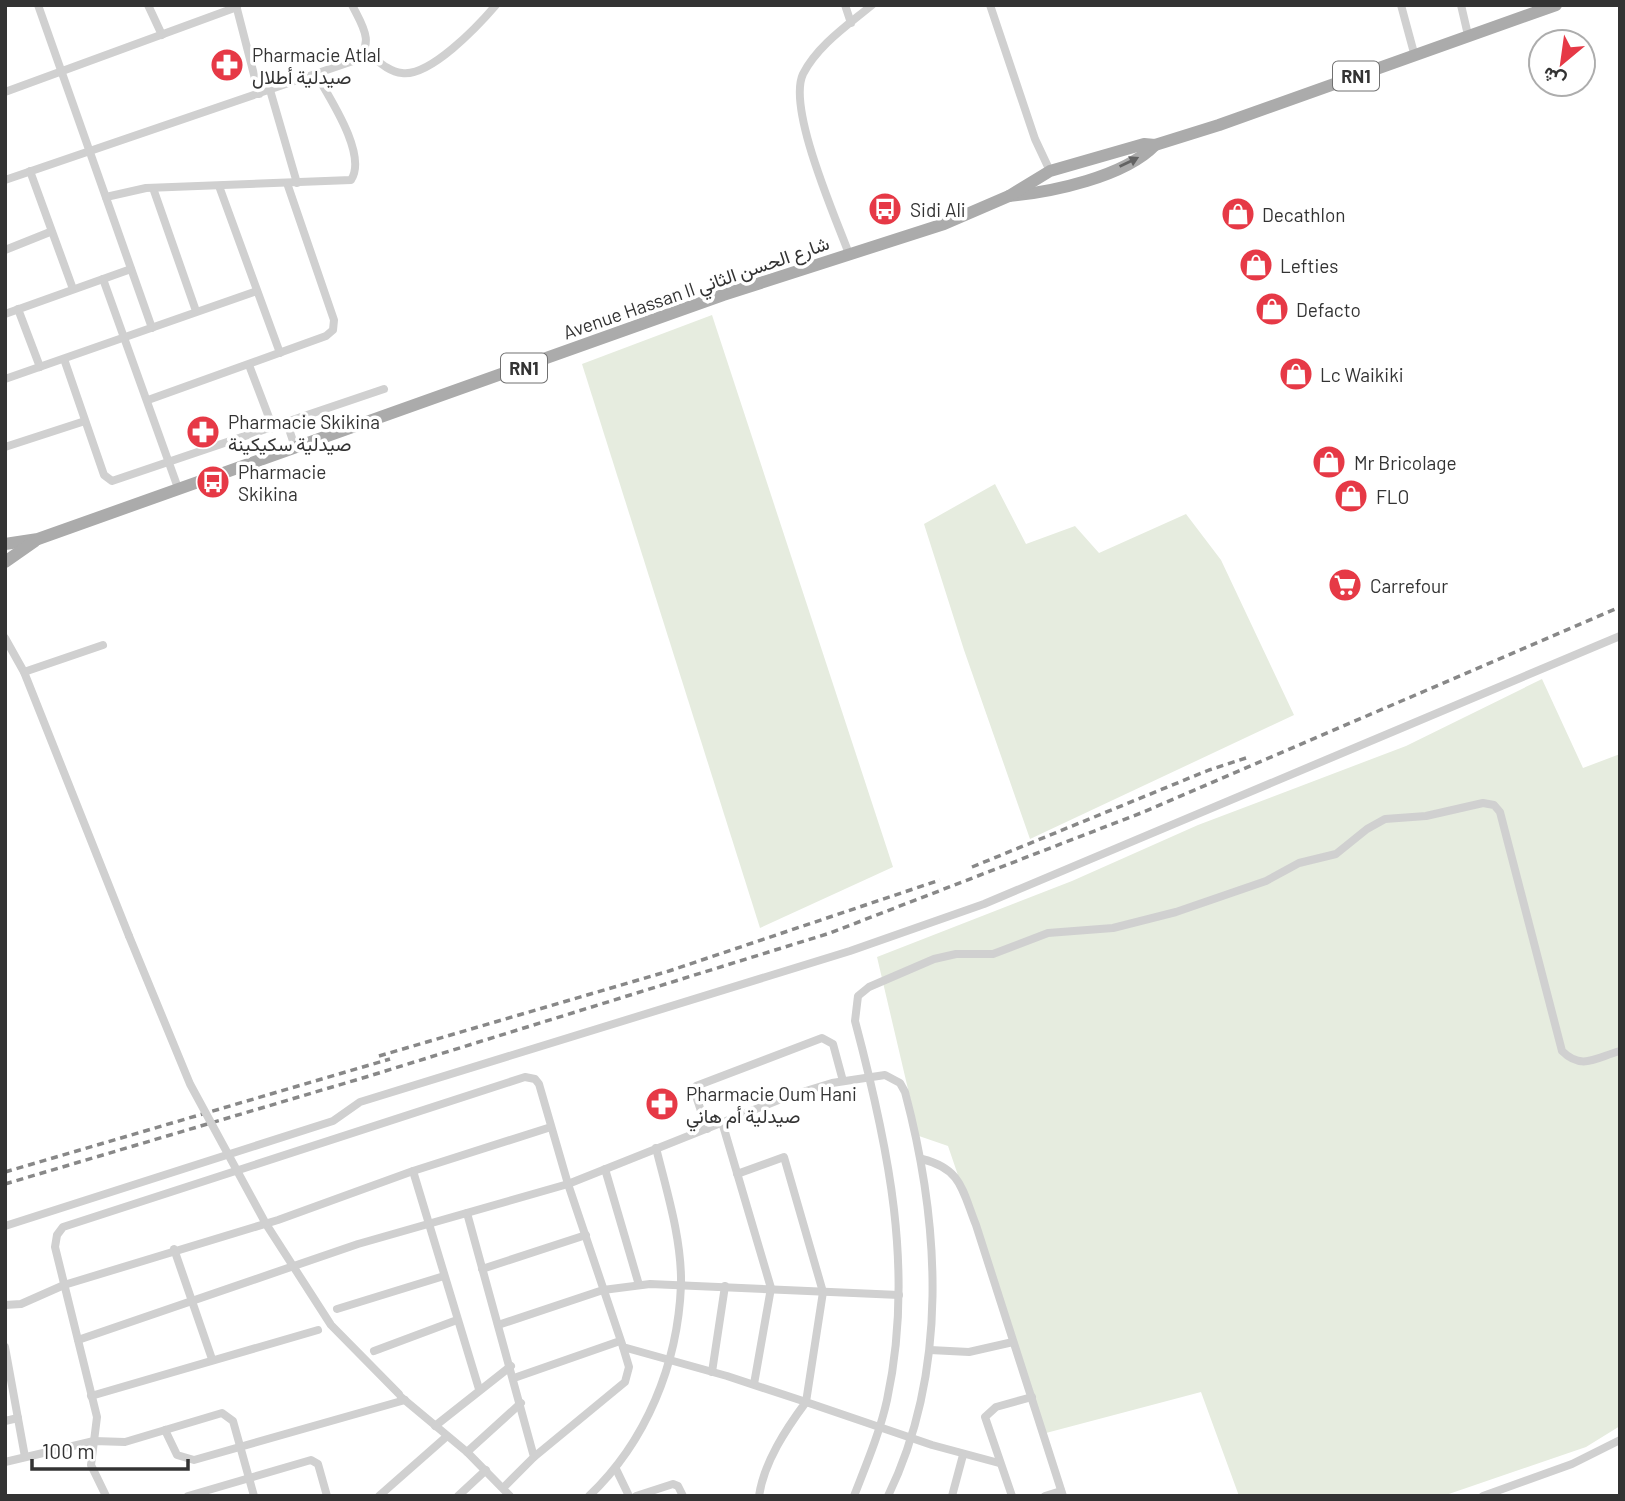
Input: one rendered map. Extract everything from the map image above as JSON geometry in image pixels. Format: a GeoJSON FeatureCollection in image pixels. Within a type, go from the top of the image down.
{"type":"FeatureCollection","features":[{"type":"Feature","properties":{"kind":"main road","name":"RN1"},"geometry":{"type":"LineString","coordinates":[[1050,171],[1132,146],[1155,145],[1319,91],[1413,53],[1556,5]]}},
{"type":"Feature","properties":{"kind":"main road","name":"RN1"},"geometry":{"type":"LineString","coordinates":[[1056,190],[1100,176],[1143,155],[1155,145]]}},
{"type":"Feature","properties":{"kind":"main road"},"geometry":{"type":"LineString","coordinates":[[1097,158],[1101,164],[1100,176]]}},
{"type":"Feature","properties":{"kind":"main road"},"geometry":{"type":"LineString","coordinates":[[1050,171],[1049,183],[1056,190]]}},
{"type":"Feature","properties":{"kind":"main road","name":"Avenue Hassan II شارع الحسن الثاني"},"geometry":{"type":"LineString","coordinates":[[5,544],[38,539],[723,295],[944,224],[1009,196],[1050,171]]}},
{"type":"Feature","properties":{"kind":"main road","name":"Avenue Hassan II شارع الحسن الثاني"},"geometry":{"type":"LineString","coordinates":[[1009,196],[1056,190]]}},
{"type":"Feature","properties":{"kind":"main road","name":"Avenue Hassan II شارع الحسن الثاني"},"geometry":{"type":"LineString","coordinates":[[5,562],[38,539]]}},
{"type":"Feature","properties":{"kind":"street"},"geometry":{"type":"LineString","coordinates":[[38,5],[152,328]]}},
{"type":"Feature","properties":{"kind":"street"},"geometry":{"type":"LineString","coordinates":[[148,5],[163,35]]}},
{"type":"Feature","properties":{"kind":"street"},"geometry":{"type":"LineString","coordinates":[[5,180],[354,61],[365,51],[366,33],[352,5]]}},
{"type":"Feature","properties":{"kind":"street"},"geometry":{"type":"LineString","coordinates":[[365,51],[393,71],[415,73],[437,61],[496,5]]}},
{"type":"Feature","properties":{"kind":"street"},"geometry":{"type":"LineString","coordinates":[[845,5],[851,23]]}},
{"type":"Feature","properties":{"kind":"street"},"geometry":{"type":"LineString","coordinates":[[849,254],[805,128],[799,92],[800,81],[811,62],[872,5]]}},
{"type":"Feature","properties":{"kind":"street"},"geometry":{"type":"LineString","coordinates":[[990,5],[1035,139],[1050,171]]}},
{"type":"Feature","properties":{"kind":"street"},"geometry":{"type":"LineString","coordinates":[[1401,5],[1413,53]]}},
{"type":"Feature","properties":{"kind":"street"},"geometry":{"type":"LineString","coordinates":[[1461,5],[1468,35]]}},
{"type":"Feature","properties":{"kind":"street"},"geometry":{"type":"LineString","coordinates":[[5,92],[237,6],[259,94]]}},
{"type":"Feature","properties":{"kind":"street"},"geometry":{"type":"LineString","coordinates":[[106,197],[153,188],[343,182],[354,176],[350,139],[316,74]]}},
{"type":"Feature","properties":{"kind":"street"},"geometry":{"type":"LineString","coordinates":[[270,90],[297,183]]}},
{"type":"Feature","properties":{"kind":"street"},"geometry":{"type":"LineString","coordinates":[[30,171],[73,289]]}},
{"type":"Feature","properties":{"kind":"street"},"geometry":{"type":"LineString","coordinates":[[148,400],[326,336],[335,325],[287,183]]}},
{"type":"Feature","properties":{"kind":"street"},"geometry":{"type":"LineString","coordinates":[[219,186],[280,353]]}},
{"type":"Feature","properties":{"kind":"street"},"geometry":{"type":"LineString","coordinates":[[153,188],[196,311]]}},
{"type":"Feature","properties":{"kind":"street"},"geometry":{"type":"LineString","coordinates":[[5,250],[50,232]]}},
{"type":"Feature","properties":{"kind":"street"},"geometry":{"type":"LineString","coordinates":[[5,314],[131,269]]}},
{"type":"Feature","properties":{"kind":"street"},"geometry":{"type":"LineString","coordinates":[[103,279],[178,488]]}},
{"type":"Feature","properties":{"kind":"street"},"geometry":{"type":"LineString","coordinates":[[5,379],[257,291]]}},
{"type":"Feature","properties":{"kind":"street"},"geometry":{"type":"LineString","coordinates":[[18,309],[40,367]]}},
{"type":"Feature","properties":{"kind":"street"},"geometry":{"type":"LineString","coordinates":[[64,359],[104,475],[110,480],[170,464],[384,389]]}},
{"type":"Feature","properties":{"kind":"street"},"geometry":{"type":"LineString","coordinates":[[249,365],[273,428]]}},
{"type":"Feature","properties":{"kind":"street"},"geometry":{"type":"LineString","coordinates":[[5,447],[85,421]]}},
{"type":"Feature","properties":{"kind":"street"},"geometry":{"type":"LineString","coordinates":[[287,423],[295,447]]}},
{"type":"Feature","properties":{"kind":"street"},"geometry":{"type":"LineString","coordinates":[[5,1226],[333,1121],[360,1102],[850,951],[984,904],[1620,636]]}},
{"type":"Feature","properties":{"kind":"street"},"geometry":{"type":"LineString","coordinates":[[5,638],[24,672],[190,1084],[266,1224],[331,1325],[402,1397],[446,1437],[467,1452],[510,1496]]}},
{"type":"Feature","properties":{"kind":"street"},"geometry":{"type":"LineString","coordinates":[[24,672],[103,645]]}},
{"type":"Feature","properties":{"kind":"street"},"geometry":{"type":"LineString","coordinates":[[854,1496],[878,1428],[892,1377],[899,1295],[892,1184],[855,1021],[858,996],[869,987],[945,957],[993,954],[1048,933],[1114,928],[1176,912],[1266,881],[1299,863],[1336,854],[1367,829],[1385,819],[1426,816],[1483,803],[1494,805],[1500,811],[1562,1051],[1570,1059],[1580,1063],[1596,1062],[1620,1051]]}},
{"type":"Feature","properties":{"kind":"street"},"geometry":{"type":"LineString","coordinates":[[707,1129],[695,1093],[696,1086],[822,1038],[833,1044],[843,1080]]}},
{"type":"Feature","properties":{"kind":"street"},"geometry":{"type":"LineString","coordinates":[[78,1340],[428,1223],[568,1184],[786,1097],[843,1080],[885,1075],[900,1083],[922,1159],[930,1234],[930,1350],[922,1403],[912,1438],[888,1496]]}},
{"type":"Feature","properties":{"kind":"street"},"geometry":{"type":"LineString","coordinates":[[106,1496],[91,1465],[97,1416],[55,1247],[59,1231],[69,1224],[519,1077],[530,1077],[540,1084],[568,1184],[629,1367],[625,1382],[534,1457],[504,1488]]}},
{"type":"Feature","properties":{"kind":"street"},"geometry":{"type":"LineString","coordinates":[[722,1122],[771,1288],[754,1384]]}},
{"type":"Feature","properties":{"kind":"street"},"geometry":{"type":"LineString","coordinates":[[5,1305],[21,1304],[64,1285],[174,1249],[278,1220],[412,1171],[551,1127]]}},
{"type":"Feature","properties":{"kind":"street"},"geometry":{"type":"LineString","coordinates":[[589,1496],[616,1469],[646,1421],[670,1359],[681,1284],[670,1206],[656,1149]]}},
{"type":"Feature","properties":{"kind":"street"},"geometry":{"type":"LineString","coordinates":[[737,1174],[784,1157],[823,1292],[806,1402],[789,1426],[768,1467],[759,1496]]}},
{"type":"Feature","properties":{"kind":"street"},"geometry":{"type":"LineString","coordinates":[[922,1159],[948,1169],[959,1182],[1062,1493],[1045,1496]]}},
{"type":"Feature","properties":{"kind":"street"},"geometry":{"type":"LineString","coordinates":[[605,1169],[639,1285]]}},
{"type":"Feature","properties":{"kind":"street"},"geometry":{"type":"LineString","coordinates":[[412,1171],[478,1389]]}},
{"type":"Feature","properties":{"kind":"street"},"geometry":{"type":"LineString","coordinates":[[467,1213],[534,1457]]}},
{"type":"Feature","properties":{"kind":"street"},"geometry":{"type":"LineString","coordinates":[[482,1269],[586,1235]]}},
{"type":"Feature","properties":{"kind":"street"},"geometry":{"type":"LineString","coordinates":[[174,1249],[212,1359]]}},
{"type":"Feature","properties":{"kind":"street"},"geometry":{"type":"LineString","coordinates":[[337,1309],[444,1276]]}},
{"type":"Feature","properties":{"kind":"street"},"geometry":{"type":"LineString","coordinates":[[498,1325],[603,1290],[639,1285],[681,1284],[899,1295]]}},
{"type":"Feature","properties":{"kind":"street"},"geometry":{"type":"LineString","coordinates":[[712,1372],[726,1286]]}},
{"type":"Feature","properties":{"kind":"street"},"geometry":{"type":"LineString","coordinates":[[374,1351],[457,1320]]}},
{"type":"Feature","properties":{"kind":"street"},"geometry":{"type":"LineString","coordinates":[[91,1396],[318,1329]]}},
{"type":"Feature","properties":{"kind":"street"},"geometry":{"type":"LineString","coordinates":[[930,1350],[969,1352],[1013,1342]]}},
{"type":"Feature","properties":{"kind":"street"},"geometry":{"type":"LineString","coordinates":[[514,1378],[621,1344],[754,1384],[963,1455],[999,1463]]}},
{"type":"Feature","properties":{"kind":"street"},"geometry":{"type":"LineString","coordinates":[[5,1347],[8,1377],[25,1457]]}},
{"type":"Feature","properties":{"kind":"street"},"geometry":{"type":"LineString","coordinates":[[435,1426],[510,1366]]}},
{"type":"Feature","properties":{"kind":"street"},"geometry":{"type":"LineString","coordinates":[[165,1430],[177,1455],[186,1459],[241,1446],[402,1397]]}},
{"type":"Feature","properties":{"kind":"street"},"geometry":{"type":"LineString","coordinates":[[1012,1496],[986,1425],[986,1414],[996,1407],[1032,1397]]}},
{"type":"Feature","properties":{"kind":"street"},"geometry":{"type":"LineString","coordinates":[[467,1452],[521,1403]]}},
{"type":"Feature","properties":{"kind":"street"},"geometry":{"type":"LineString","coordinates":[[5,1461],[94,1441],[125,1442],[222,1413],[233,1421],[254,1496]]}},
{"type":"Feature","properties":{"kind":"street"},"geometry":{"type":"LineString","coordinates":[[5,1421],[18,1418]]}},
{"type":"Feature","properties":{"kind":"street"},"geometry":{"type":"LineString","coordinates":[[379,1496],[446,1437]]}},
{"type":"Feature","properties":{"kind":"street"},"geometry":{"type":"LineString","coordinates":[[1483,1496],[1572,1464],[1620,1440]]}},
{"type":"Feature","properties":{"kind":"street"},"geometry":{"type":"LineString","coordinates":[[952,1496],[963,1455]]}},
{"type":"Feature","properties":{"kind":"street"},"geometry":{"type":"LineString","coordinates":[[188,1496],[313,1460],[318,1464],[327,1496]]}},
{"type":"Feature","properties":{"kind":"street"},"geometry":{"type":"LineString","coordinates":[[616,1469],[629,1496]]}},
{"type":"Feature","properties":{"kind":"street"},"geometry":{"type":"LineString","coordinates":[[458,1496],[486,1470]]}},
{"type":"Feature","properties":{"kind":"street"},"geometry":{"type":"LineString","coordinates":[[636,1496],[673,1484],[678,1486],[683,1496]]}},
{"type":"Feature","properties":{"kind":"shaded area"},"geometry":{"type":"Polygon","coordinates":[[[712,315],[893,867],[760,928],[582,364],[712,315]]]}},
{"type":"Feature","properties":{"kind":"shaded area"},"geometry":{"type":"Polygon","coordinates":[[[995,484],[1026,544],[1075,526],[1099,553],[1186,514],[1221,560],[1294,715],[1030,839],[964,650],[924,524],[995,484]]]}},
{"type":"Feature","properties":{"kind":"shaded area"},"geometry":{"type":"Polygon","coordinates":[[[1542,679],[1583,768],[1620,754],[1620,1426],[1586,1447],[1443,1496],[1239,1496],[1201,1392],[1046,1433],[948,1146],[919,1136],[877,957],[1072,881],[1198,825],[1406,746],[1542,679]]]}},
{"type":"Feature","properties":{"kind":"railway"},"geometry":{"type":"LineString","coordinates":[[5,1184],[366,1077],[830,933],[1141,813],[1620,607]]}},
{"type":"Feature","properties":{"kind":"railway"},"geometry":{"type":"LineString","coordinates":[[972,867],[1209,770],[1249,757]]}},
{"type":"Feature","properties":{"kind":"railway"},"geometry":{"type":"LineString","coordinates":[[379,1056],[669,971],[940,880]]}},
{"type":"Feature","properties":{"kind":"railway"},"geometry":{"type":"LineString","coordinates":[[5,1172],[390,1059]]}},
{"type":"Feature","properties":{"kind":"place","name":"Pharmacie Atlal صيدلية أطلال"},"geometry":{"type":"Point","coordinates":[227,65]}},
{"type":"Feature","properties":{"kind":"place","name":"Sidi Ali"},"geometry":{"type":"Point","coordinates":[885,209]}},
{"type":"Feature","properties":{"kind":"place","name":"Decathlon"},"geometry":{"type":"Point","coordinates":[1238,214]}},
{"type":"Feature","properties":{"kind":"place","name":"Lefties"},"geometry":{"type":"Point","coordinates":[1256,265]}},
{"type":"Feature","properties":{"kind":"place","name":"Defacto"},"geometry":{"type":"Point","coordinates":[1272,309]}},
{"type":"Feature","properties":{"kind":"place","name":"Lc Waikiki"},"geometry":{"type":"Point","coordinates":[1296,374]}},
{"type":"Feature","properties":{"kind":"place","name":"Pharmacie Skikina صيدلية سكيكينة"},"geometry":{"type":"Point","coordinates":[203,432]}},
{"type":"Feature","properties":{"kind":"place","name":"Mr Bricolage"},"geometry":{"type":"Point","coordinates":[1329,462]}},
{"type":"Feature","properties":{"kind":"place","name":"Pharmacie Skikina"},"geometry":{"type":"Point","coordinates":[213,482]}},
{"type":"Feature","properties":{"kind":"place","name":"FLO"},"geometry":{"type":"Point","coordinates":[1351,496]}},
{"type":"Feature","properties":{"kind":"place","name":"Carrefour"},"geometry":{"type":"Point","coordinates":[1345,585]}},
{"type":"Feature","properties":{"kind":"place","name":"Pharmacie Oum Hani صيدلية أم هاني"},"geometry":{"type":"Point","coordinates":[662,1104]}}]}
